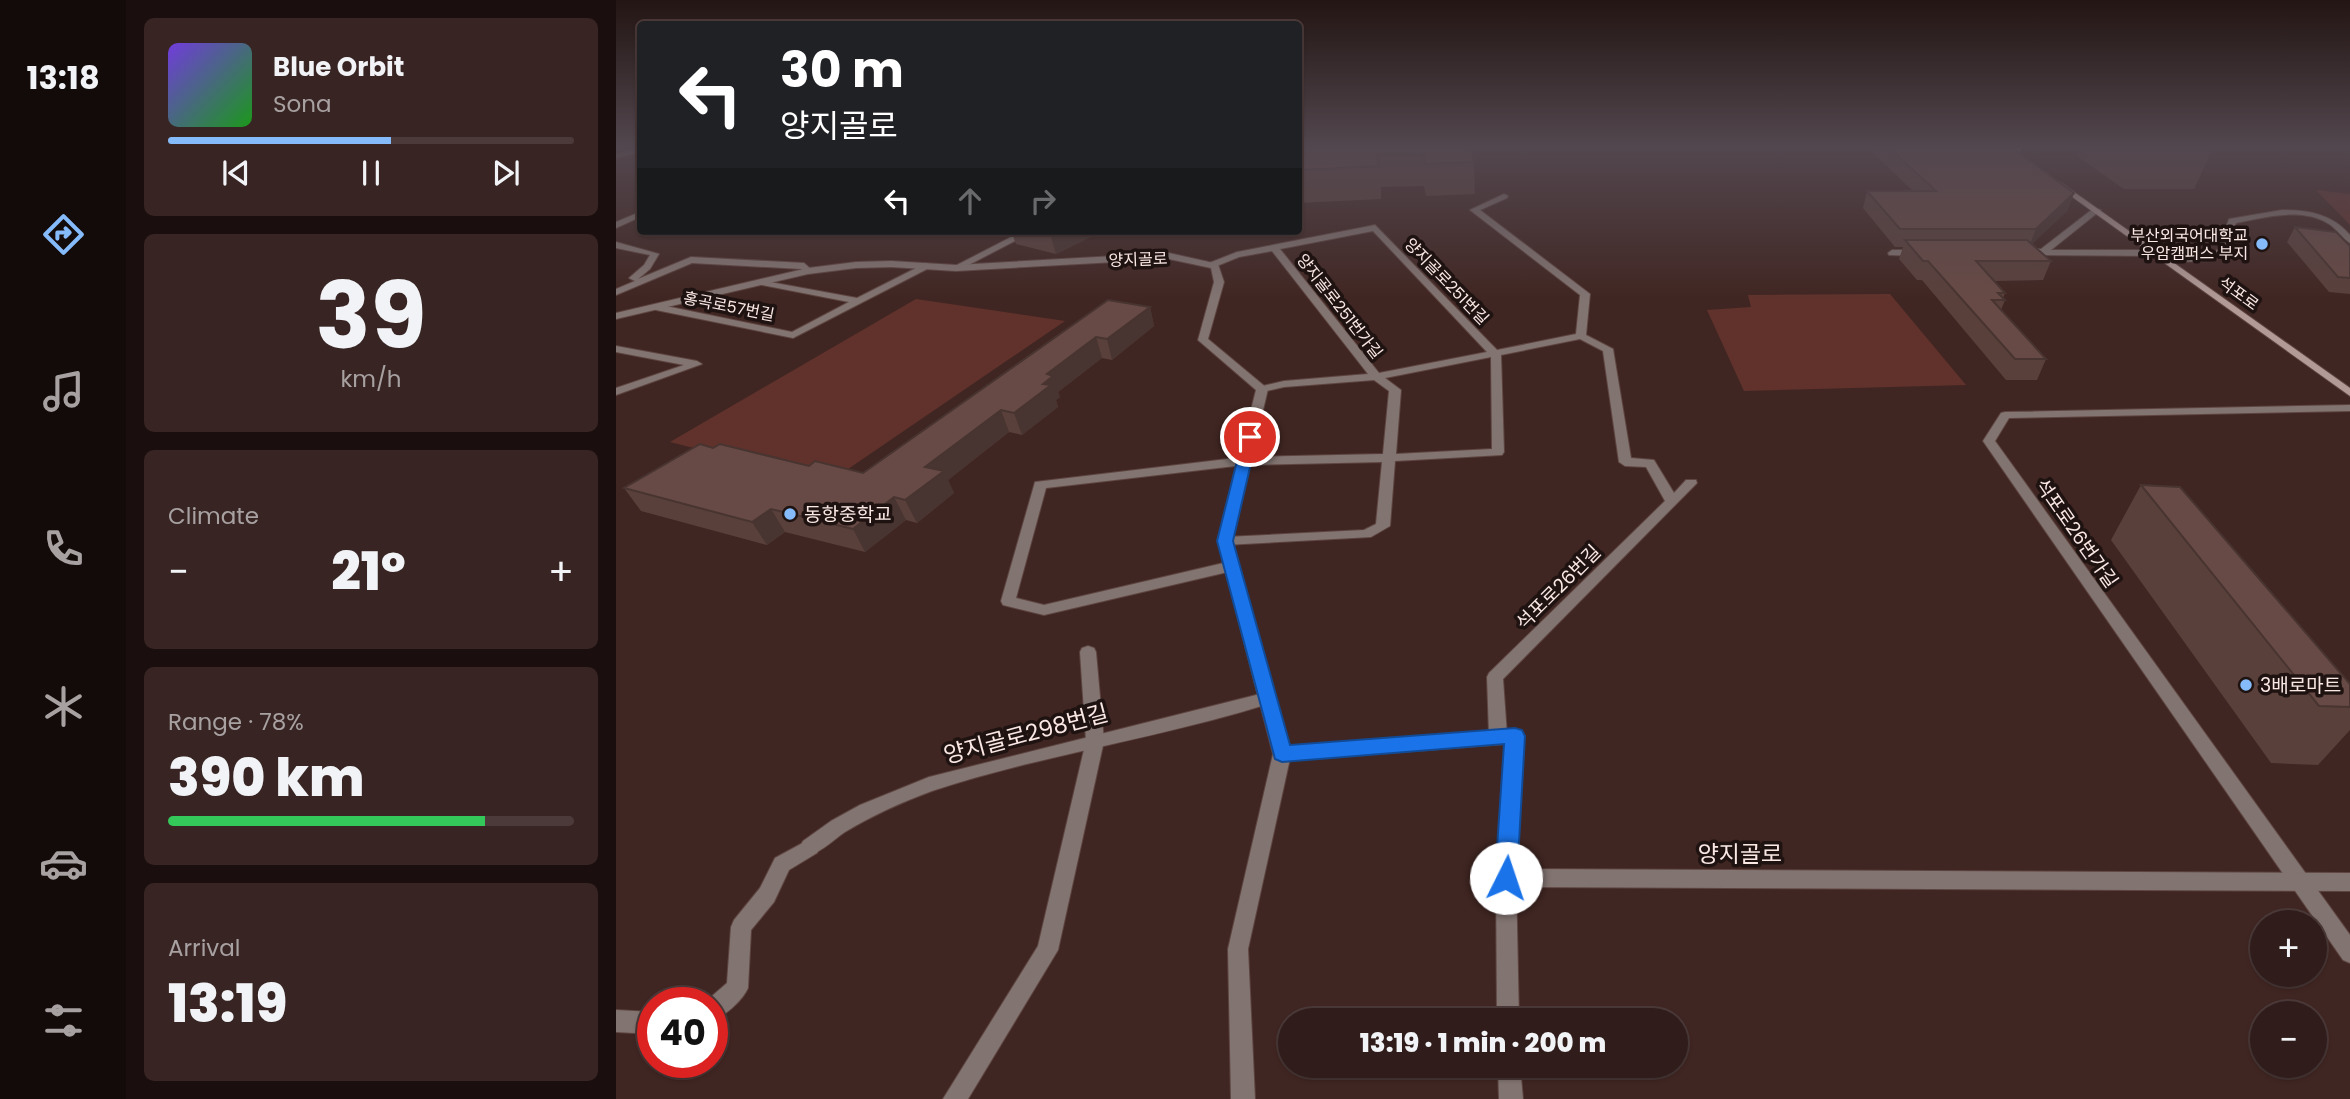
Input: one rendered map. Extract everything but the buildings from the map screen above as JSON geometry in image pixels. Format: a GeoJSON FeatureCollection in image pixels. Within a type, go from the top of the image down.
{"type":"FeatureCollection","features":[{"type":"Feature","properties":{"kind":"main road","name":"석포로"},"geometry":{"type":"LineString","coordinates":[[2079,197],[2350,393]]}},
{"type":"Feature","properties":{"kind":"street"},"geometry":{"type":"LineString","coordinates":[[1501,197],[1474,211],[1585,294],[1581,336]]}},
{"type":"Feature","properties":{"kind":"street"},"geometry":{"type":"LineString","coordinates":[[2045,251],[2097,210]]}},
{"type":"Feature","properties":{"kind":"street"},"geometry":{"type":"LineString","coordinates":[[2017,252],[2211,259],[2222,250],[2232,222],[2277,212],[2308,214],[2333,222],[2350,240]]}},
{"type":"Feature","properties":{"kind":"street"},"geometry":{"type":"LineString","coordinates":[[616,225],[637,215]]}},
{"type":"Feature","properties":{"kind":"street","name":"양지골로251번길"},"geometry":{"type":"LineString","coordinates":[[1212,265],[1237,255],[1375,228],[1496,355]]}},
{"type":"Feature","properties":{"kind":"street"},"geometry":{"type":"LineString","coordinates":[[956,268],[1022,235]]}},
{"type":"Feature","properties":{"kind":"street"},"geometry":{"type":"LineString","coordinates":[[616,245],[655,254],[647,267],[618,290]]}},
{"type":"Feature","properties":{"kind":"street","name":"양지골로251번가길"},"geometry":{"type":"LineString","coordinates":[[1225,541],[1366,534],[1382,526],[1395,390],[1376,377],[1274,248]]}},
{"type":"Feature","properties":{"kind":"street"},"geometry":{"type":"LineString","coordinates":[[1892,253],[1934,253]]}},
{"type":"Feature","properties":{"kind":"street","name":"양지골로"},"geometry":{"type":"LineString","coordinates":[[616,316],[808,271],[856,265],[956,268],[1169,256],[1212,265]]}},
{"type":"Feature","properties":{"kind":"street","name":"양지골로"},"geometry":{"type":"LineString","coordinates":[[618,290],[691,260],[804,266],[808,271]]}},
{"type":"Feature","properties":{"kind":"street"},"geometry":{"type":"LineString","coordinates":[[859,301],[926,265]]}},
{"type":"Feature","properties":{"kind":"street"},"geometry":{"type":"LineString","coordinates":[[1212,265],[1215,265],[1219,282],[1202,340],[1262,389]]}},
{"type":"Feature","properties":{"kind":"street","name":"홍곡로57번길"},"geometry":{"type":"LineString","coordinates":[[762,282],[859,301]]}},
{"type":"Feature","properties":{"kind":"street","name":"홍곡로57번길"},"geometry":{"type":"LineString","coordinates":[[656,307],[793,335],[859,301]]}},
{"type":"Feature","properties":{"kind":"street"},"geometry":{"type":"LineString","coordinates":[[1262,389],[1284,384],[1376,377],[1581,336],[1608,349],[1625,462],[1650,463],[1672,501]]}},
{"type":"Feature","properties":{"kind":"street"},"geometry":{"type":"LineString","coordinates":[[616,349],[696,364],[616,392]]}},
{"type":"Feature","properties":{"kind":"street"},"geometry":{"type":"LineString","coordinates":[[1232,566],[1044,610],[1008,601],[1041,485],[1244,461],[1389,458],[1498,452],[1496,355]]}},
{"type":"Feature","properties":{"kind":"street"},"geometry":{"type":"LineString","coordinates":[[1243,1099],[1238,948],[1282,754],[1225,541],[1262,389]]}},
{"type":"Feature","properties":{"kind":"street","name":"석포로26번가길"},"geometry":{"type":"LineString","coordinates":[[2350,408],[2005,415],[1989,441],[2350,953]]}},
{"type":"Feature","properties":{"kind":"street","name":"석포로26번길"},"geometry":{"type":"LineString","coordinates":[[1498,735],[1495,677],[1691,483]]}},
{"type":"Feature","properties":{"kind":"street"},"geometry":{"type":"LineString","coordinates":[[955,1099],[1048,950],[1095,741],[1088,652]]}},
{"type":"Feature","properties":{"kind":"street","name":"양지골로298번길"},"geometry":{"type":"LineString","coordinates":[[728,996],[737,988],[741,927],[767,895],[782,864],[810,847],[837,824],[895,797],[959,776],[1268,698]]}},
{"type":"Feature","properties":{"kind":"street"},"geometry":{"type":"LineString","coordinates":[[1282,754],[1498,735],[1515,736],[1506,878],[1508,1008]]}},
{"type":"Feature","properties":{"kind":"street","name":"양지골로"},"geometry":{"type":"LineString","coordinates":[[1506,878],[2350,882]]}},
{"type":"Feature","properties":{"kind":"street"},"geometry":{"type":"LineString","coordinates":[[616,1021],[637,1022]]}},
{"type":"Feature","properties":{"kind":"street"},"geometry":{"type":"LineString","coordinates":[[1510,1078],[1511,1099]]}},
{"type":"Feature","properties":{"kind":"shaded area"},"geometry":{"type":"Polygon","coordinates":[[[2323,197],[2350,197],[2350,225],[2323,197]]]}},
{"type":"Feature","properties":{"kind":"shaded area"},"geometry":{"type":"Polygon","coordinates":[[[1890,294],[1966,385],[1744,391],[1707,310],[1751,307],[1748,295],[1890,294]]]}},
{"type":"Feature","properties":{"kind":"shaded area"},"geometry":{"type":"Polygon","coordinates":[[[916,299],[1065,321],[829,482],[670,442],[916,299]]]}},
{"type":"Feature","properties":{"kind":"place","name":"부산외국어대학교 우암캠퍼스 부지"},"geometry":{"type":"Point","coordinates":[2262,244]}},
{"type":"Feature","properties":{"kind":"place","name":"동항중학교"},"geometry":{"type":"Point","coordinates":[790,514]}},
{"type":"Feature","properties":{"kind":"place","name":"3배로마트"},"geometry":{"type":"Point","coordinates":[2246,685]}},
{"type":"Feature","properties":{"kind":"route"},"geometry":{"type":"LineString","coordinates":[[1250,437],[1225,541],[1282,754],[1498,735],[1515,736],[1506,878]]}}]}
